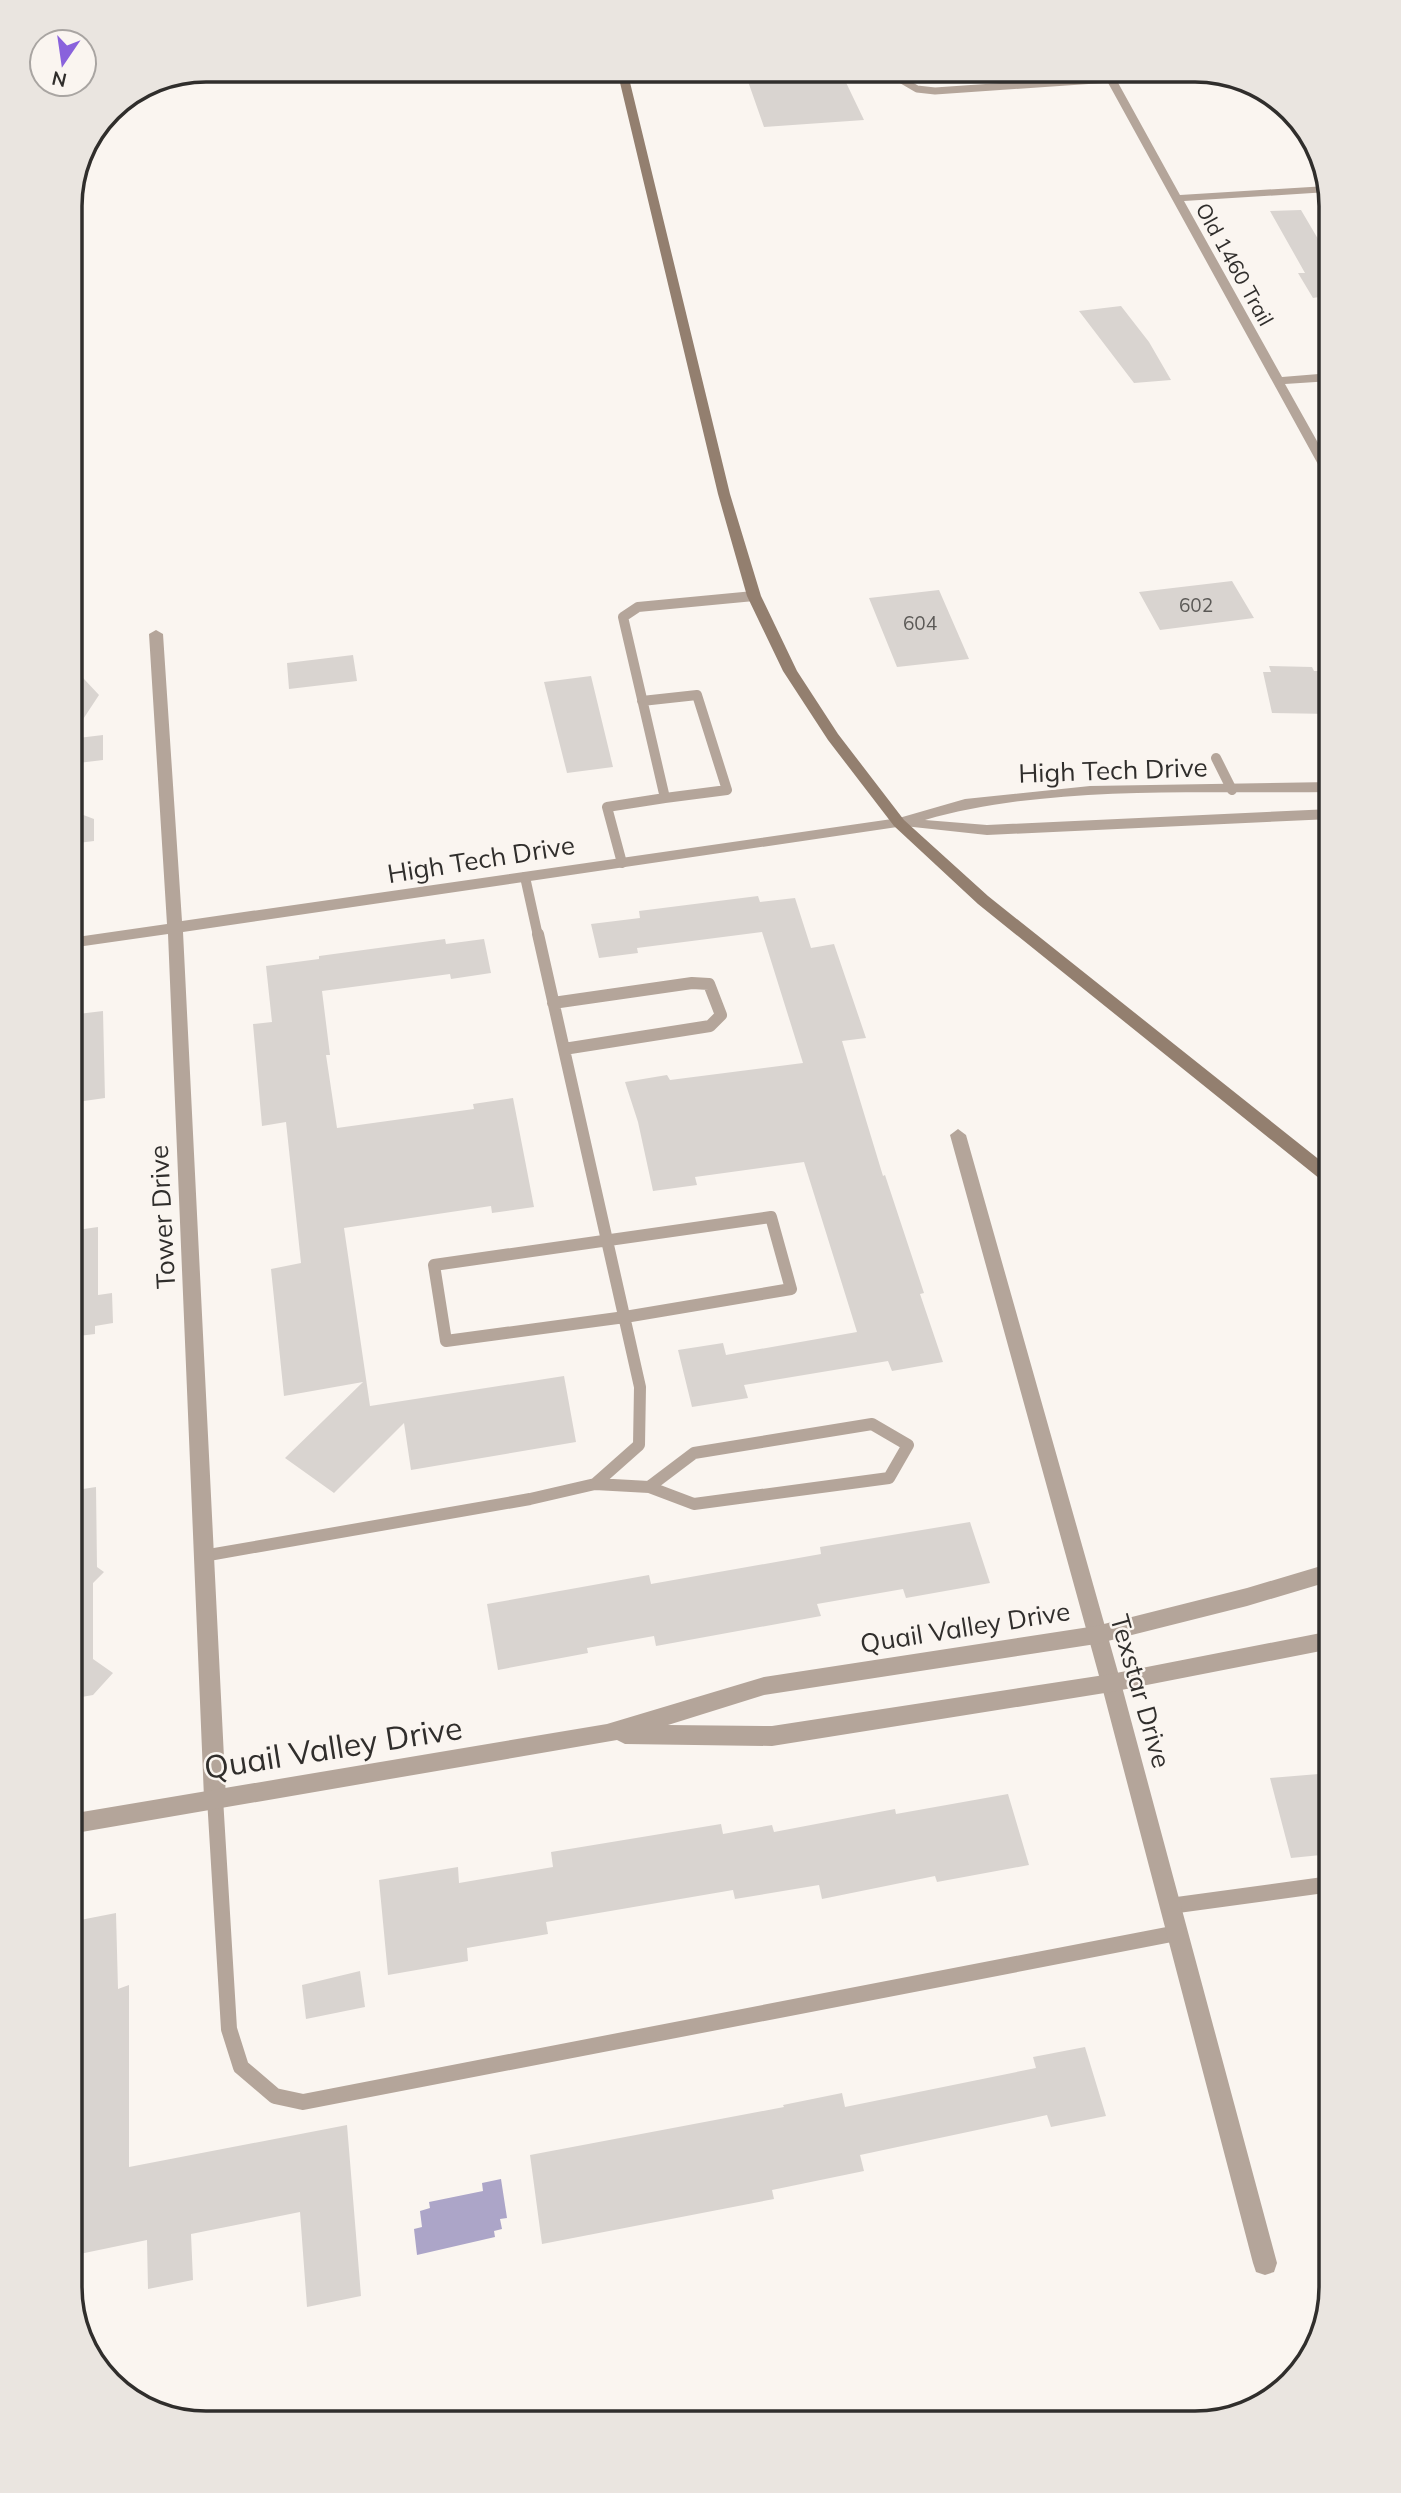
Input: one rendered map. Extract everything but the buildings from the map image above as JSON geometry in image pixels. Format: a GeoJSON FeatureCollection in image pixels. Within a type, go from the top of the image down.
{"type":"FeatureCollection","features":[{"type":"Feature","properties":{"kind":"main road"},"geometry":{"type":"LineString","coordinates":[[625,83],[724,494],[754,596],[790,671],[833,737],[899,823],[982,900],[1319,1168]]}},
{"type":"Feature","properties":{"kind":"street","name":"Old 1460 Trail"},"geometry":{"type":"LineString","coordinates":[[1113,83],[1319,455]]}},
{"type":"Feature","properties":{"kind":"street"},"geometry":{"type":"LineString","coordinates":[[1175,198],[1318,190]]}},
{"type":"Feature","properties":{"kind":"street"},"geometry":{"type":"LineString","coordinates":[[1278,381],[1319,378]]}},
{"type":"Feature","properties":{"kind":"street","name":"Tower Drive"},"geometry":{"type":"LineString","coordinates":[[156,634],[175,929],[215,1798]]}},
{"type":"Feature","properties":{"kind":"street","name":"High Tech Drive"},"geometry":{"type":"LineString","coordinates":[[83,941],[899,823],[965,804],[1090,791],[1319,787]]}},
{"type":"Feature","properties":{"kind":"street","name":"High Tech Drive"},"geometry":{"type":"LineString","coordinates":[[899,823],[987,830],[1319,815]]}},
{"type":"Feature","properties":{"kind":"street","name":"Texstar Drive"},"geometry":{"type":"LineString","coordinates":[[958,1135],[1111,1683],[1265,2263]]}},
{"type":"Feature","properties":{"kind":"street","name":"Quail Valley Drive"},"geometry":{"type":"LineString","coordinates":[[82,1822],[607,1734],[764,1686],[1096,1635],[1247,1597],[1319,1576]]}},
{"type":"Feature","properties":{"kind":"street","name":"Quail Valley Drive"},"geometry":{"type":"LineString","coordinates":[[607,1734],[772,1736],[1111,1683],[1319,1642]]}},
{"type":"Feature","properties":{"kind":"lane"},"geometry":{"type":"LineString","coordinates":[[906,83],[916,89],[935,91],[1016,83]]}},
{"type":"Feature","properties":{"kind":"lane"},"geometry":{"type":"LineString","coordinates":[[665,798],[624,617],[638,607],[754,596]]}},
{"type":"Feature","properties":{"kind":"lane"},"geometry":{"type":"LineString","coordinates":[[622,863],[607,807],[727,790],[697,695],[642,701]]}},
{"type":"Feature","properties":{"kind":"lane"},"geometry":{"type":"LineString","coordinates":[[1216,758],[1232,790]]}},
{"type":"Feature","properties":{"kind":"lane"},"geometry":{"type":"LineString","coordinates":[[525,877],[640,1387],[639,1445],[595,1484]]}},
{"type":"Feature","properties":{"kind":"lane"},"geometry":{"type":"LineString","coordinates":[[553,1003],[709,984],[721,1015],[710,1026],[564,1049]]}},
{"type":"Feature","properties":{"kind":"lane"},"geometry":{"type":"LineString","coordinates":[[771,1217],[791,1289],[625,1317],[446,1341],[434,1265],[607,1241],[771,1217]]}},
{"type":"Feature","properties":{"kind":"lane"},"geometry":{"type":"LineString","coordinates":[[203,1556],[530,1499],[595,1484],[649,1488],[694,1504],[889,1478],[908,1445],[872,1424],[694,1453],[649,1488]]}},
{"type":"Feature","properties":{"kind":"lane"},"geometry":{"type":"LineString","coordinates":[[215,1798],[229,2029],[241,2067],[275,2095],[303,2102],[1177,1933]]}},
{"type":"Feature","properties":{"kind":"lane"},"geometry":{"type":"LineString","coordinates":[[1170,1906],[1319,1886]]}},
{"type":"Feature","properties":{"kind":"shaded area"},"geometry":{"type":"Polygon","coordinates":[[[501,2179],[507,2218],[500,2219],[502,2229],[494,2231],[495,2237],[417,2255],[414,2229],[422,2227],[420,2211],[430,2208],[429,2202],[483,2191],[482,2183],[501,2179]]]}}]}
